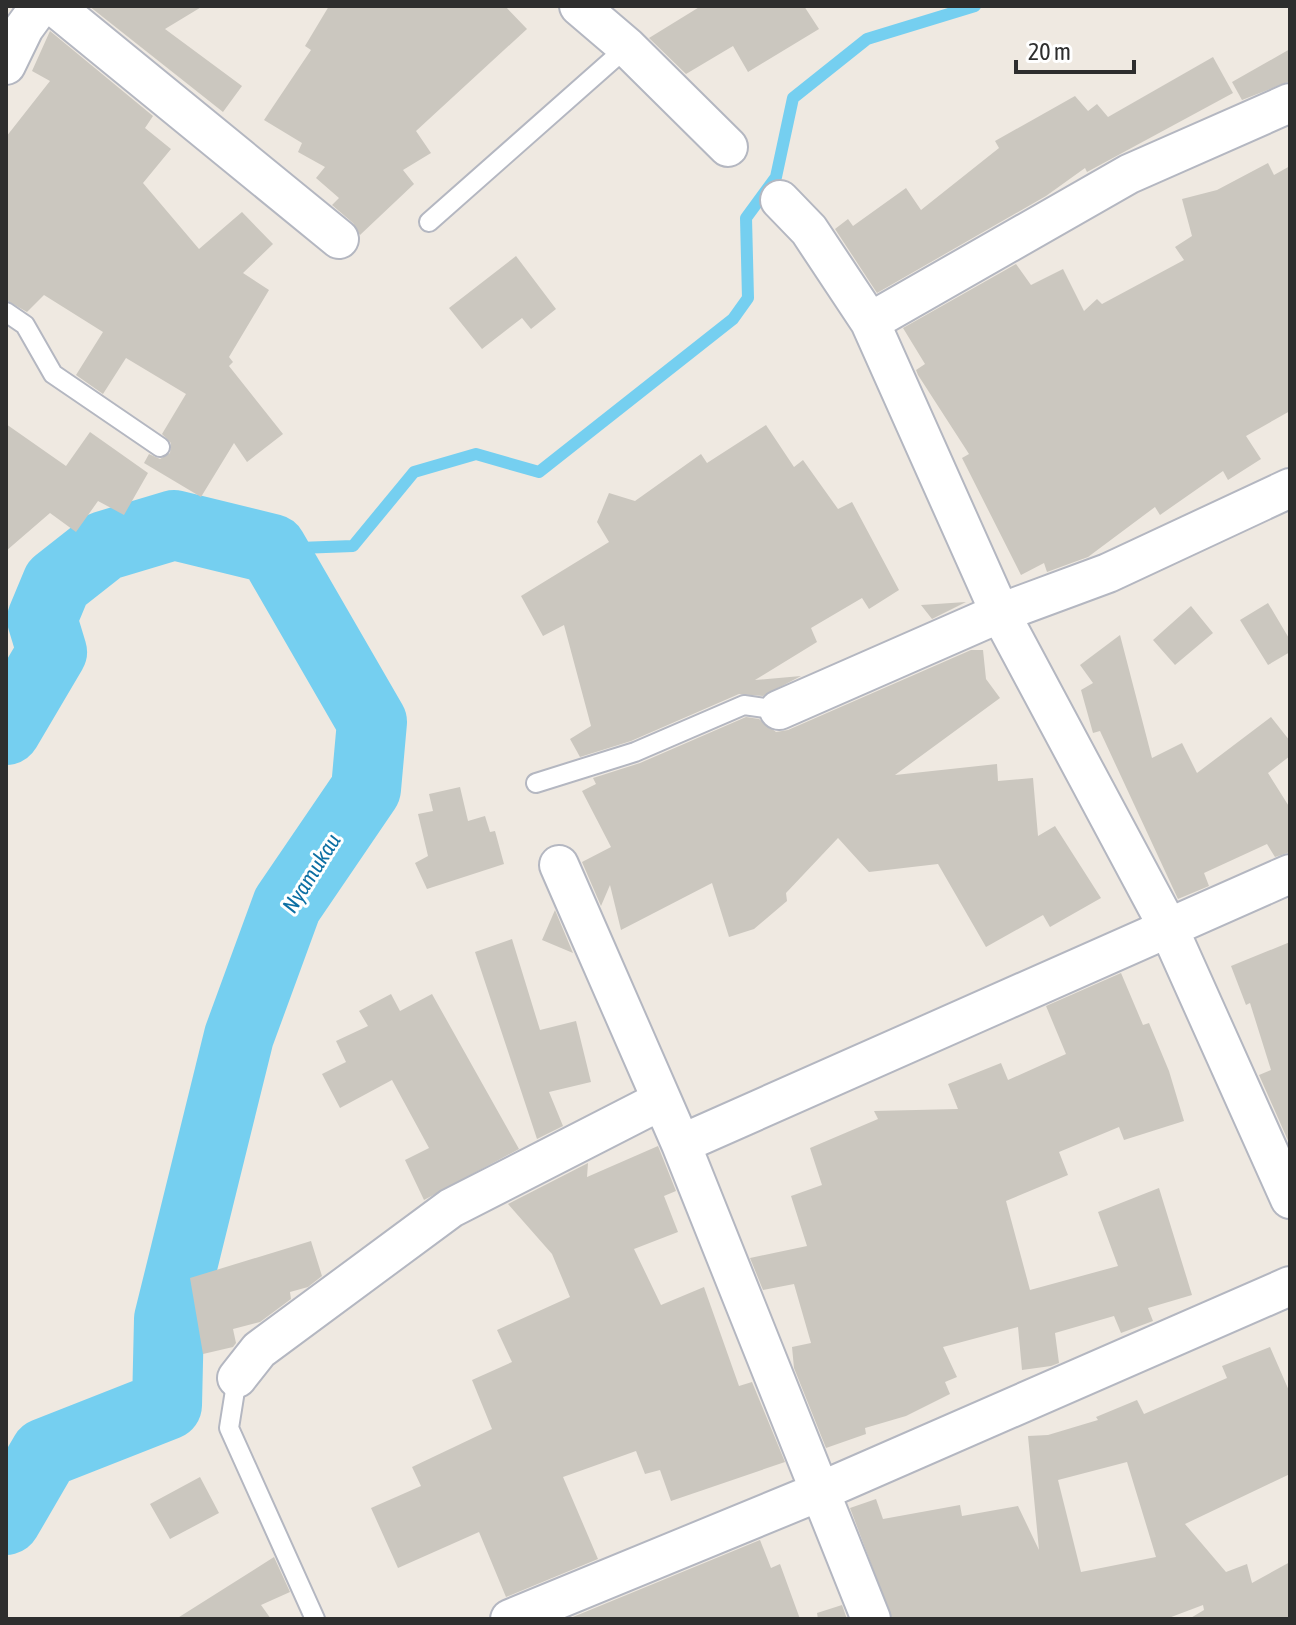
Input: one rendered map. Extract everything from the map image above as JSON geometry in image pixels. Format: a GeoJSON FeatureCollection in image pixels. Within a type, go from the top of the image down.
{"type":"FeatureCollection","features":[{"type":"Feature","properties":{"kind":"street"},"geometry":{"type":"LineString","coordinates":[[6,65],[24,28],[40,6]]}},
{"type":"Feature","properties":{"kind":"street"},"geometry":{"type":"LineString","coordinates":[[54,6],[339,239]]}},
{"type":"Feature","properties":{"kind":"street"},"geometry":{"type":"LineString","coordinates":[[579,6],[627,47],[728,147]]}},
{"type":"Feature","properties":{"kind":"street"},"geometry":{"type":"LineString","coordinates":[[870,322],[1129,174],[1290,103]]}},
{"type":"Feature","properties":{"kind":"street"},"geometry":{"type":"LineString","coordinates":[[780,200],[809,230],[870,322],[1000,613],[1168,927],[1290,1199]]}},
{"type":"Feature","properties":{"kind":"street"},"geometry":{"type":"LineString","coordinates":[[779,710],[1000,613],[1108,573],[1290,488]]}},
{"type":"Feature","properties":{"kind":"street"},"geometry":{"type":"LineString","coordinates":[[559,865],[681,1144],[871,1619]]}},
{"type":"Feature","properties":{"kind":"street"},"geometry":{"type":"LineString","coordinates":[[681,1144],[1290,874]]}},
{"type":"Feature","properties":{"kind":"street"},"geometry":{"type":"LineString","coordinates":[[237,1378],[259,1350],[451,1208],[660,1101]]}},
{"type":"Feature","properties":{"kind":"street"},"geometry":{"type":"LineString","coordinates":[[510,1619],[821,1491],[1290,1286]]}},
{"type":"Feature","properties":{"kind":"lane"},"geometry":{"type":"LineString","coordinates":[[429,222],[627,47]]}},
{"type":"Feature","properties":{"kind":"lane"},"geometry":{"type":"LineString","coordinates":[[6,312],[25,325],[53,374],[160,447]]}},
{"type":"Feature","properties":{"kind":"lane"},"geometry":{"type":"LineString","coordinates":[[536,783],[635,752],[744,705],[779,710]]}},
{"type":"Feature","properties":{"kind":"lane"},"geometry":{"type":"LineString","coordinates":[[237,1378],[229,1428],[315,1619]]}},
{"type":"Feature","properties":{"kind":"building"},"geometry":{"type":"Polygon","coordinates":[[[89,6],[203,6],[165,29],[242,86],[223,112],[89,6]]]}},
{"type":"Feature","properties":{"kind":"building"},"geometry":{"type":"Polygon","coordinates":[[[329,6],[505,6],[527,29],[416,131],[431,153],[403,170],[414,184],[360,235],[353,223],[332,205],[339,198],[316,178],[325,167],[298,152],[302,143],[264,120],[311,50],[305,46],[329,6]]]}},
{"type":"Feature","properties":{"kind":"building"},"geometry":{"type":"Polygon","coordinates":[[[701,6],[804,6],[819,29],[748,72],[733,46],[686,74],[649,38],[701,6]]]}},
{"type":"Feature","properties":{"kind":"building"},"geometry":{"type":"Polygon","coordinates":[[[50,31],[153,116],[145,128],[171,149],[143,183],[199,249],[242,212],[273,244],[243,273],[269,290],[229,357],[233,362],[229,366],[283,434],[247,462],[234,443],[201,497],[144,463],[149,454],[160,459],[170,453],[171,443],[162,434],[186,394],[126,358],[103,394],[76,375],[103,332],[44,295],[27,312],[6,300],[6,137],[50,81],[32,71],[50,31]]]}},
{"type":"Feature","properties":{"kind":"building"},"geometry":{"type":"Polygon","coordinates":[[[1290,49],[1290,81],[1242,100],[1232,82],[1290,49]]]}},
{"type":"Feature","properties":{"kind":"building"},"geometry":{"type":"Polygon","coordinates":[[[1213,57],[1233,93],[1087,172],[1085,168],[1046,196],[877,293],[835,229],[848,219],[853,226],[906,188],[921,210],[999,148],[995,141],[1075,96],[1088,111],[1097,104],[1108,117],[1213,57]]]}},
{"type":"Feature","properties":{"kind":"building"},"geometry":{"type":"Polygon","coordinates":[[[1268,163],[1274,175],[1290,166],[1290,411],[1246,436],[1261,459],[1228,480],[1223,471],[1160,515],[1155,507],[1088,557],[1047,572],[1044,563],[1021,575],[962,458],[969,454],[918,375],[916,370],[925,364],[903,328],[1016,264],[1031,285],[1063,269],[1084,311],[1097,299],[1102,304],[1184,260],[1175,247],[1192,236],[1182,199],[1217,190],[1268,163]]]}},
{"type":"Feature","properties":{"kind":"building"},"geometry":{"type":"Polygon","coordinates":[[[516,256],[556,309],[531,329],[522,318],[482,349],[449,308],[516,256]]]}},
{"type":"Feature","properties":{"kind":"building"},"geometry":{"type":"Polygon","coordinates":[[[6,424],[66,466],[90,432],[148,473],[124,515],[98,501],[76,532],[50,513],[6,551],[6,424]]]}},
{"type":"Feature","properties":{"kind":"building"},"geometry":{"type":"Polygon","coordinates":[[[766,425],[794,467],[803,460],[838,509],[852,502],[899,590],[869,609],[862,598],[811,628],[817,642],[755,680],[801,676],[763,696],[739,694],[631,741],[580,757],[570,739],[591,726],[564,625],[543,636],[521,596],[609,542],[597,522],[609,493],[635,501],[701,454],[707,463],[766,425]]]}},
{"type":"Feature","properties":{"kind":"building"},"geometry":{"type":"Polygon","coordinates":[[[966,602],[932,619],[921,605],[966,602]]]}},
{"type":"Feature","properties":{"kind":"building"},"geometry":{"type":"Polygon","coordinates":[[[1268,603],[1290,640],[1290,652],[1268,665],[1240,620],[1268,603]]]}},
{"type":"Feature","properties":{"kind":"building"},"geometry":{"type":"Polygon","coordinates":[[[1191,606],[1213,633],[1175,665],[1153,640],[1191,606]]]}},
{"type":"Feature","properties":{"kind":"building"},"geometry":{"type":"Polygon","coordinates":[[[1120,635],[1152,758],[1182,743],[1197,773],[1271,717],[1290,741],[1290,756],[1268,773],[1290,808],[1290,852],[1275,857],[1267,844],[1204,873],[1209,886],[1178,899],[1100,731],[1093,733],[1081,690],[1093,683],[1080,665],[1120,635]]]}},
{"type":"Feature","properties":{"kind":"building"},"geometry":{"type":"Polygon","coordinates":[[[971,650],[983,650],[986,679],[1000,698],[895,775],[997,764],[998,781],[1033,778],[1038,836],[1055,826],[1101,898],[1050,927],[1043,915],[986,947],[938,864],[869,872],[838,838],[786,893],[787,901],[754,929],[729,937],[712,883],[621,930],[610,885],[601,906],[582,862],[611,847],[582,791],[596,784],[593,778],[640,763],[746,717],[759,719],[776,732],[788,730],[971,650]]]}},
{"type":"Feature","properties":{"kind":"building"},"geometry":{"type":"Polygon","coordinates":[[[460,787],[468,821],[485,816],[490,832],[495,831],[504,864],[427,889],[415,863],[428,856],[418,814],[433,811],[429,794],[460,787]]]}},
{"type":"Feature","properties":{"kind":"building"},"geometry":{"type":"Polygon","coordinates":[[[555,910],[573,953],[542,940],[555,910]]]}},
{"type":"Feature","properties":{"kind":"building"},"geometry":{"type":"Polygon","coordinates":[[[512,939],[540,1030],[576,1021],[591,1082],[549,1092],[563,1126],[537,1139],[475,952],[512,939]]]}},
{"type":"Feature","properties":{"kind":"building"},"geometry":{"type":"Polygon","coordinates":[[[1290,942],[1290,1145],[1259,1075],[1271,1070],[1250,1003],[1246,1005],[1231,966],[1290,942]]]}},
{"type":"Feature","properties":{"kind":"building"},"geometry":{"type":"Polygon","coordinates":[[[1121,973],[1143,1025],[1149,1023],[1169,1071],[1184,1121],[1124,1140],[1119,1127],[1059,1152],[1068,1175],[1006,1201],[1030,1290],[1118,1266],[1098,1212],[1159,1188],[1192,1295],[1148,1308],[1153,1321],[1121,1333],[1114,1316],[1055,1333],[1059,1363],[1051,1366],[1022,1370],[1018,1327],[943,1347],[957,1377],[945,1382],[950,1394],[906,1416],[865,1428],[866,1434],[826,1448],[794,1368],[792,1347],[811,1343],[794,1284],[763,1290],[750,1258],[807,1246],[791,1196],[822,1185],[810,1148],[878,1119],[874,1111],[958,1109],[948,1084],[1001,1063],[1008,1080],[1066,1054],[1046,1006],[1121,973]]]}},
{"type":"Feature","properties":{"kind":"building"},"geometry":{"type":"Polygon","coordinates":[[[391,994],[400,1011],[432,994],[519,1149],[424,1200],[405,1160],[429,1148],[392,1080],[340,1108],[322,1074],[346,1062],[336,1041],[368,1026],[359,1011],[391,994]]]}},
{"type":"Feature","properties":{"kind":"building"},"geometry":{"type":"Polygon","coordinates":[[[658,1146],[676,1191],[664,1196],[678,1232],[634,1249],[661,1305],[704,1287],[739,1386],[752,1382],[785,1462],[671,1501],[660,1470],[645,1474],[636,1451],[563,1477],[598,1559],[506,1597],[479,1532],[398,1568],[371,1508],[421,1486],[412,1467],[492,1429],[472,1380],[512,1362],[497,1330],[570,1297],[552,1254],[508,1204],[588,1163],[587,1177],[658,1146]]]}},
{"type":"Feature","properties":{"kind":"building"},"geometry":{"type":"Polygon","coordinates":[[[311,1241],[322,1276],[308,1287],[290,1292],[291,1299],[260,1322],[233,1329],[236,1343],[233,1347],[203,1354],[190,1278],[311,1241]]]}},
{"type":"Feature","properties":{"kind":"building"},"geometry":{"type":"Polygon","coordinates":[[[1270,1347],[1290,1393],[1290,1474],[1185,1524],[1226,1572],[1247,1564],[1252,1583],[1290,1562],[1290,1619],[1189,1619],[1204,1610],[1203,1605],[1166,1619],[892,1619],[850,1508],[876,1499],[883,1519],[960,1505],[962,1516],[1018,1506],[1039,1550],[1028,1436],[1048,1435],[1098,1420],[1096,1417],[1137,1400],[1144,1414],[1227,1378],[1222,1366],[1270,1347]],[[1127,1462],[1058,1480],[1081,1572],[1156,1557],[1127,1462]]]}},
{"type":"Feature","properties":{"kind":"building"},"geometry":{"type":"Polygon","coordinates":[[[200,1477],[219,1513],[170,1539],[150,1504],[200,1477]]]}},
{"type":"Feature","properties":{"kind":"building"},"geometry":{"type":"Polygon","coordinates":[[[760,1540],[771,1568],[780,1564],[800,1619],[568,1619],[760,1540]]]}},
{"type":"Feature","properties":{"kind":"building"},"geometry":{"type":"Polygon","coordinates":[[[274,1557],[290,1592],[261,1605],[271,1619],[176,1619],[274,1557]]]}},
{"type":"Feature","properties":{"kind":"building"},"geometry":{"type":"Polygon","coordinates":[[[842,1605],[847,1619],[818,1619],[817,1613],[842,1605]]]}},
{"type":"Feature","properties":{"kind":"waterway"},"geometry":{"type":"LineString","coordinates":[[272,549],[353,546],[414,472],[476,454],[539,472],[733,319],[748,298],[746,218],[776,177],[793,98],[867,39],[975,6]]}},
{"type":"Feature","properties":{"kind":"waterway","name":"Nyamukau"},"geometry":{"type":"LineString","coordinates":[[6,730],[52,652],[42,619],[57,583],[104,546],[174,525],[272,549],[372,722],[366,789],[287,905],[239,1036],[169,1319],[167,1405],[45,1453],[6,1520]]}}]}
